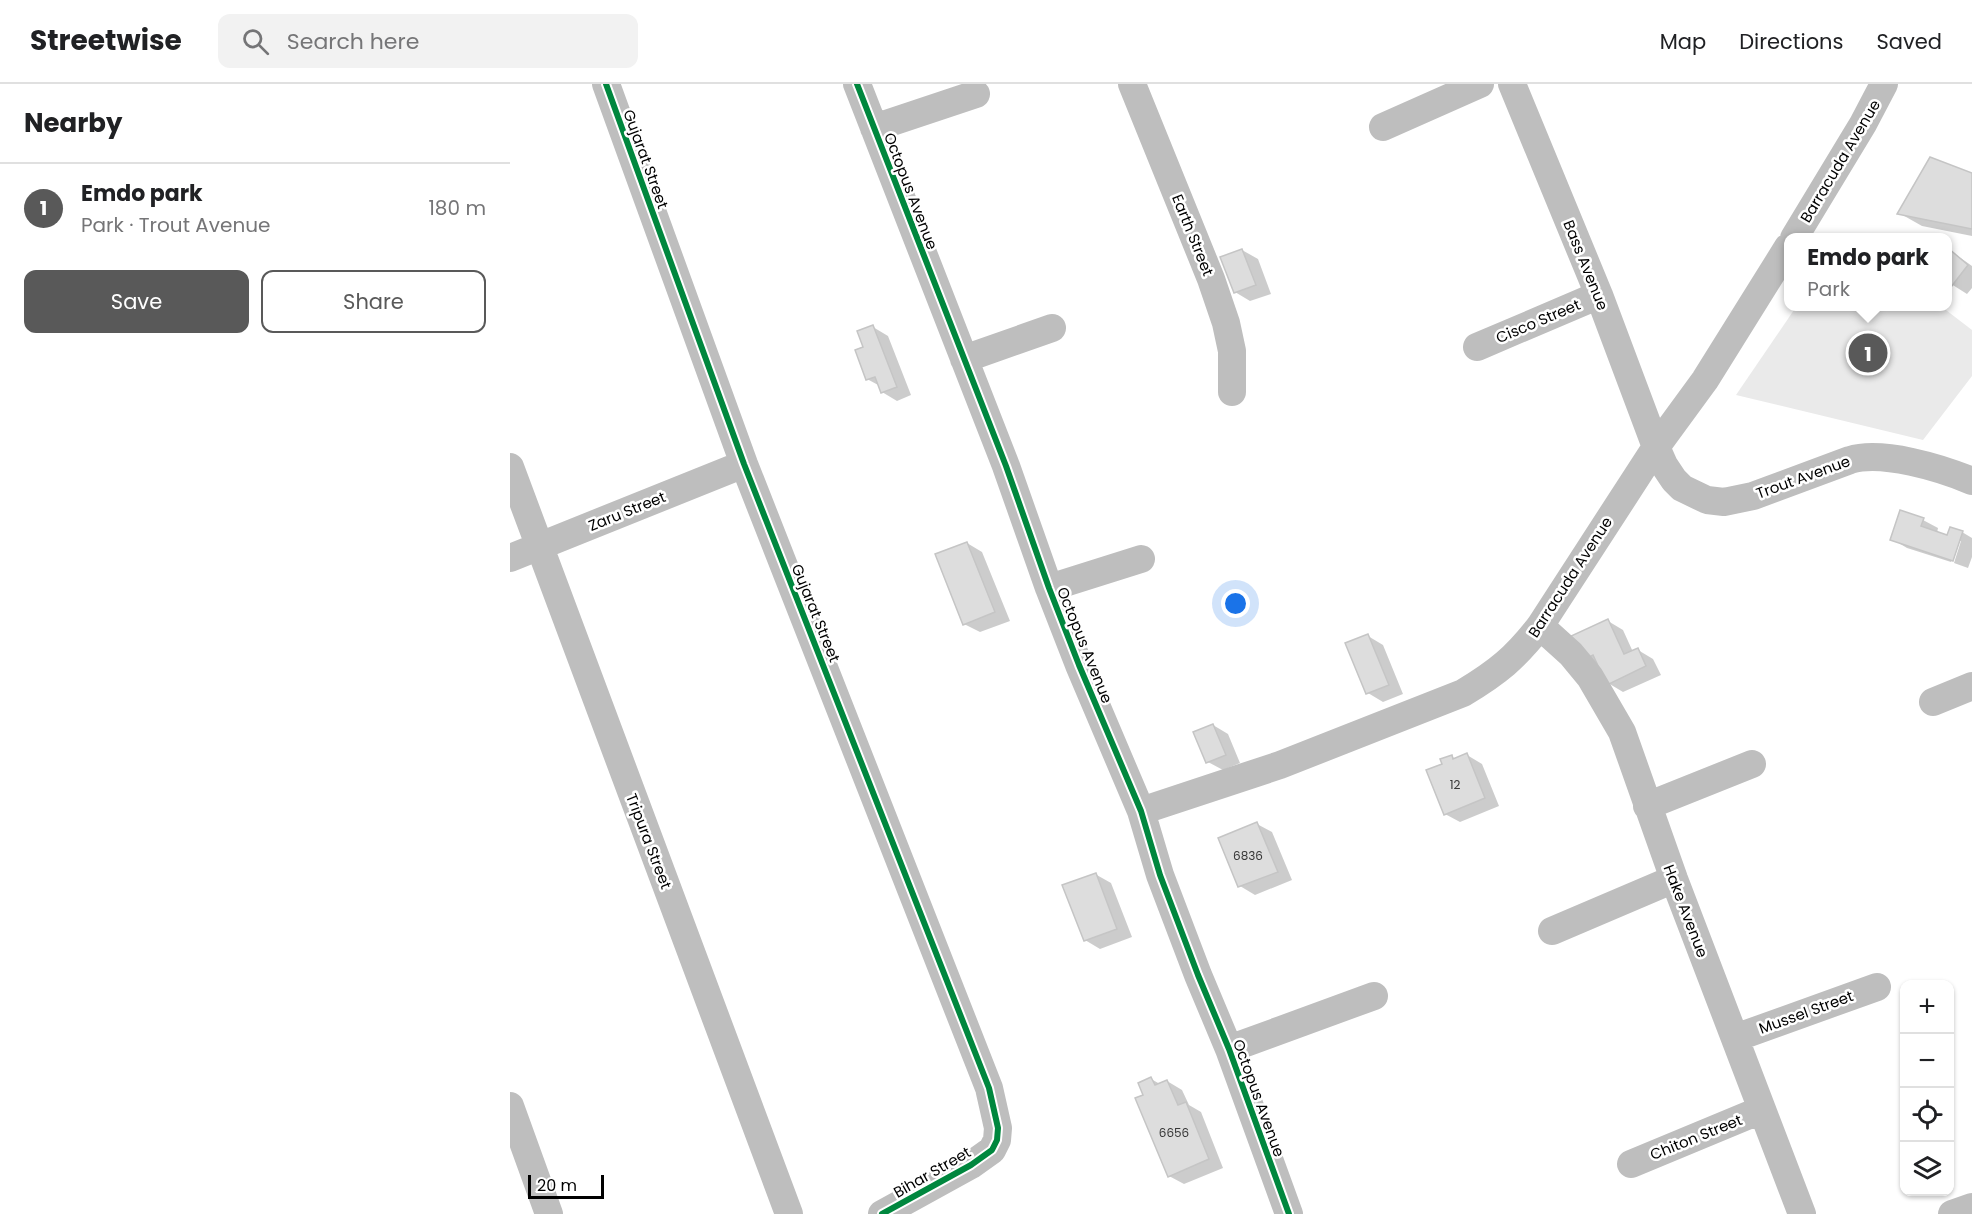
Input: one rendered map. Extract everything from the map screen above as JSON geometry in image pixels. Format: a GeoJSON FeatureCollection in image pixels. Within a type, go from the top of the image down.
{"type":"FeatureCollection","features":[{"type":"Feature","properties":{"kind":"street","name":"Gujarat Street"},"geometry":{"type":"LineString","coordinates":[[606,84],[744,464],[989,1088],[998,1128],[997,1140],[992,1150]]}},
{"type":"Feature","properties":{"kind":"street","name":"Octopus Avenue"},"geometry":{"type":"LineString","coordinates":[[857,84],[1006,466],[1079,665],[1141,811],[1171,904],[1229,1049],[1289,1214]]}},
{"type":"Feature","properties":{"kind":"street","name":"Earth Street"},"geometry":{"type":"LineString","coordinates":[[1132,84],[1211,279],[1226,323],[1232,351],[1233,392]]}},
{"type":"Feature","properties":{"kind":"street"},"geometry":{"type":"LineString","coordinates":[[1383,127],[1480,84]]}},
{"type":"Feature","properties":{"kind":"street","name":"Bass Avenue"},"geometry":{"type":"LineString","coordinates":[[1512,84],[1599,295],[1656,447]]}},
{"type":"Feature","properties":{"kind":"street","name":"Barracuda Avenue"},"geometry":{"type":"LineString","coordinates":[[1796,233],[1863,124],[1884,84]]}},
{"type":"Feature","properties":{"kind":"street"},"geometry":{"type":"LineString","coordinates":[[874,128],[976,94]]}},
{"type":"Feature","properties":{"kind":"street","name":"Barracuda Avenue"},"geometry":{"type":"LineString","coordinates":[[1141,811],[1280,765],[1463,693],[1490,677],[1507,663],[1540,626],[1656,447],[1705,380],[1784,253]]}},
{"type":"Feature","properties":{"kind":"street","name":"Cisco Street"},"geometry":{"type":"LineString","coordinates":[[1477,346],[1599,295]]}},
{"type":"Feature","properties":{"kind":"street"},"geometry":{"type":"LineString","coordinates":[[964,359],[1052,328]]}},
{"type":"Feature","properties":{"kind":"street","name":"Trout Avenue"},"geometry":{"type":"LineString","coordinates":[[1656,447],[1674,480],[1682,488],[1707,500],[1724,501],[1753,496],[1862,456],[1878,456],[1969,471]]}},
{"type":"Feature","properties":{"kind":"street","name":"Zaru Street"},"geometry":{"type":"LineString","coordinates":[[510,558],[744,464]]}},
{"type":"Feature","properties":{"kind":"street","name":"Tripura Street"},"geometry":{"type":"LineString","coordinates":[[510,467],[789,1214]]}},
{"type":"Feature","properties":{"kind":"street"},"geometry":{"type":"LineString","coordinates":[[1049,588],[1141,559]]}},
{"type":"Feature","properties":{"kind":"street","name":"Hake Avenue"},"geometry":{"type":"LineString","coordinates":[[1540,626],[1571,654],[1590,677],[1622,732],[1674,879],[1761,1110],[1803,1214]]}},
{"type":"Feature","properties":{"kind":"street"},"geometry":{"type":"LineString","coordinates":[[1933,702],[1972,686]]}},
{"type":"Feature","properties":{"kind":"street"},"geometry":{"type":"LineString","coordinates":[[1647,806],[1752,764]]}},
{"type":"Feature","properties":{"kind":"street"},"geometry":{"type":"LineString","coordinates":[[1552,932],[1674,879]]}},
{"type":"Feature","properties":{"kind":"street","name":"Mussel Street"},"geometry":{"type":"LineString","coordinates":[[1735,1038],[1877,987]]}},
{"type":"Feature","properties":{"kind":"street"},"geometry":{"type":"LineString","coordinates":[[1229,1049],[1374,996]]}},
{"type":"Feature","properties":{"kind":"street"},"geometry":{"type":"LineString","coordinates":[[510,1106],[549,1214]]}},
{"type":"Feature","properties":{"kind":"street","name":"Chiton Street"},"geometry":{"type":"LineString","coordinates":[[1631,1164],[1761,1110]]}},
{"type":"Feature","properties":{"kind":"street","name":"Bihar Street"},"geometry":{"type":"LineString","coordinates":[[882,1214],[971,1165],[992,1150]]}},
{"type":"Feature","properties":{"kind":"street"},"geometry":{"type":"LineString","coordinates":[[1952,1214],[1972,1207]]}},
{"type":"Feature","properties":{"kind":"shaded area"},"geometry":{"type":"Polygon","coordinates":[[[1793,311],[1947,311],[1972,330],[1972,376],[1923,440],[1736,395],[1793,311]]]}},
{"type":"Feature","properties":{"kind":"building"},"geometry":{"type":"Polygon","coordinates":[[[1930,157],[1972,173],[1972,229],[1897,214],[1930,157]]]}},
{"type":"Feature","properties":{"kind":"building"},"geometry":{"type":"Polygon","coordinates":[[[1242,249],[1256,285],[1234,293],[1220,257],[1242,249]]]}},
{"type":"Feature","properties":{"kind":"building"},"geometry":{"type":"Polygon","coordinates":[[[1952,251],[1968,265],[1952,286],[1952,251]]]}},
{"type":"Feature","properties":{"kind":"building"},"geometry":{"type":"Polygon","coordinates":[[[873,325],[897,387],[881,393],[875,377],[866,380],[855,350],[863,347],[857,331],[873,325]]]}},
{"type":"Feature","properties":{"kind":"building"},"geometry":{"type":"Polygon","coordinates":[[[1900,510],[1924,518],[1921,526],[1947,535],[1950,527],[1963,531],[1953,561],[1890,540],[1900,510]]]}},
{"type":"Feature","properties":{"kind":"building"},"geometry":{"type":"Polygon","coordinates":[[[967,542],[995,612],[963,625],[935,554],[967,542]]]}},
{"type":"Feature","properties":{"kind":"building"},"geometry":{"type":"Polygon","coordinates":[[[1608,619],[1624,654],[1638,648],[1646,666],[1607,685],[1593,655],[1583,660],[1571,636],[1608,619]]]}},
{"type":"Feature","properties":{"kind":"building"},"geometry":{"type":"Polygon","coordinates":[[[1368,634],[1389,685],[1366,694],[1345,643],[1368,634]]]}},
{"type":"Feature","properties":{"kind":"building"},"geometry":{"type":"Polygon","coordinates":[[[1213,724],[1226,755],[1206,763],[1193,732],[1213,724]]]}},
{"type":"Feature","properties":{"kind":"building"},"geometry":{"type":"Polygon","coordinates":[[[1467,753],[1485,798],[1444,815],[1426,770],[1442,764],[1440,759],[1452,755],[1453,759],[1467,753]]]}},
{"type":"Feature","properties":{"kind":"building"},"geometry":{"type":"Polygon","coordinates":[[[1257,822],[1278,872],[1238,887],[1218,838],[1257,822]]]}},
{"type":"Feature","properties":{"kind":"building"},"geometry":{"type":"Polygon","coordinates":[[[1096,873],[1117,929],[1084,941],[1062,885],[1096,873]]]}},
{"type":"Feature","properties":{"kind":"building"},"geometry":{"type":"Polygon","coordinates":[[[1151,1077],[1155,1085],[1167,1080],[1178,1105],[1186,1102],[1209,1159],[1168,1177],[1135,1098],[1143,1095],[1138,1083],[1151,1077]]]}},
{"type":"Feature","properties":{"kind":"cycle path"},"geometry":{"type":"LineString","coordinates":[[606,84],[744,464],[989,1088],[998,1128],[997,1140],[992,1150],[971,1165],[882,1214]]}},
{"type":"Feature","properties":{"kind":"cycle path"},"geometry":{"type":"LineString","coordinates":[[857,84],[1006,466],[1079,665],[1141,811],[1160,875],[1229,1049],[1289,1214]]}},
{"type":"Feature","properties":{"kind":"place","name":"Emdo park"},"geometry":{"type":"Point","coordinates":[1868,353]}}]}
